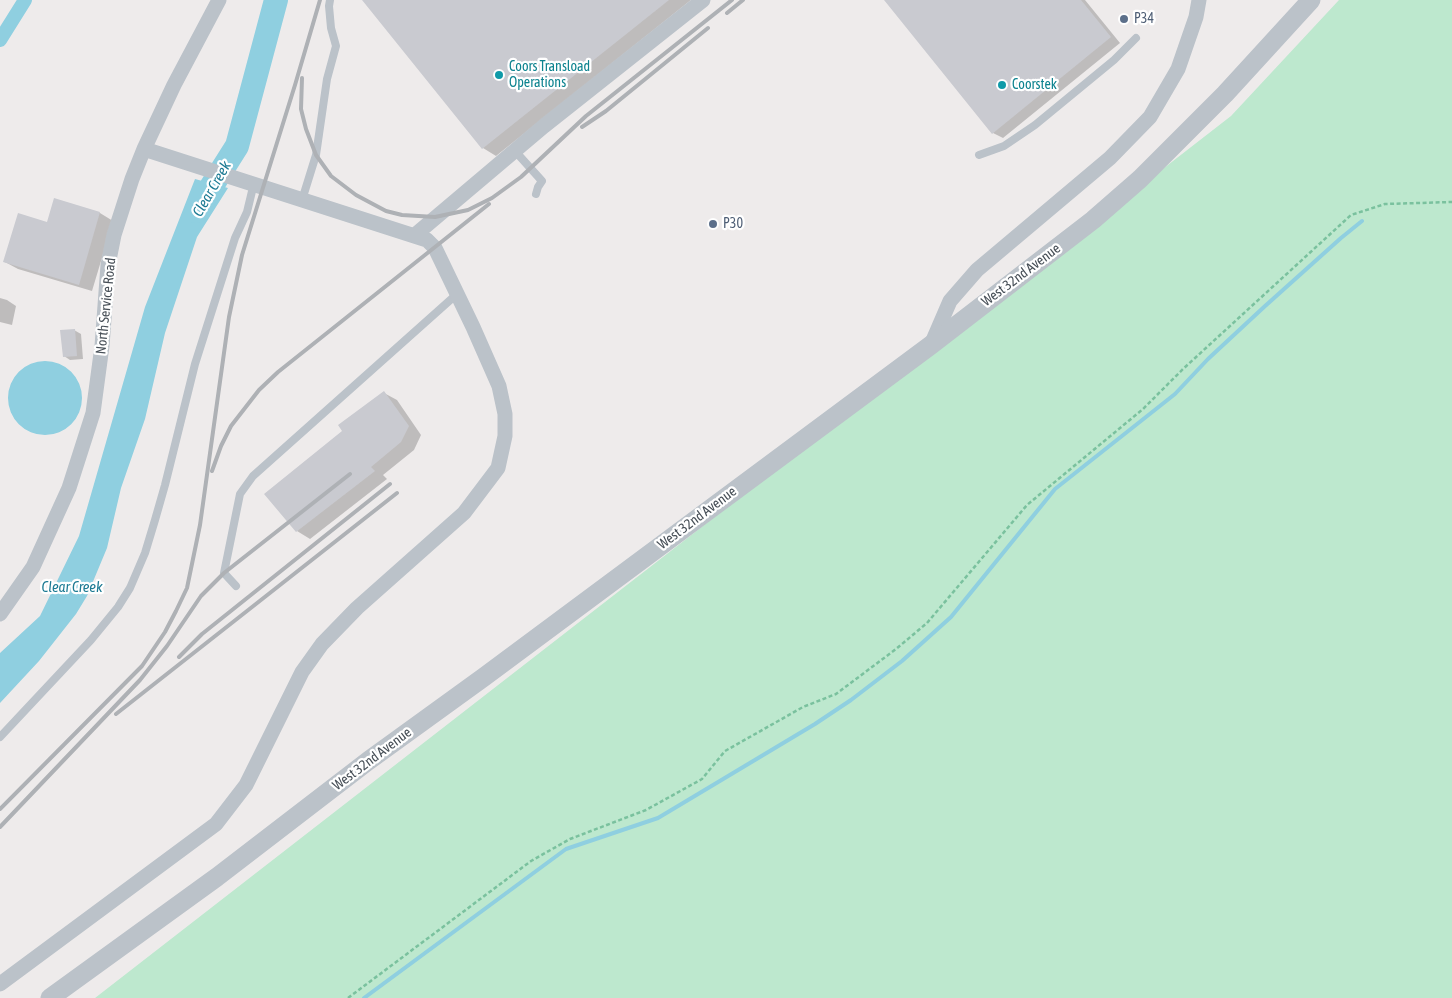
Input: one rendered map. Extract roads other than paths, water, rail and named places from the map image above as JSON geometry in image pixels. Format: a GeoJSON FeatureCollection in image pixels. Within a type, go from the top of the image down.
{"type":"FeatureCollection","features":[{"type":"Feature","properties":{"kind":"street","name":"North Service Road"},"geometry":{"type":"LineString","coordinates":[[0,614],[33,567],[69,488],[84,444],[94,404],[102,346],[105,297],[111,250],[114,234],[132,178],[174,85],[220,0]]}},
{"type":"Feature","properties":{"kind":"street"},"geometry":{"type":"LineString","coordinates":[[415,235],[515,151],[703,0]]}},
{"type":"Feature","properties":{"kind":"street"},"geometry":{"type":"LineString","coordinates":[[931,345],[950,301],[977,270],[1110,158],[1150,117],[1178,69],[1196,17],[1199,0]]}},
{"type":"Feature","properties":{"kind":"street","name":"West 32nd Avenue"},"geometry":{"type":"LineString","coordinates":[[50,998],[217,877],[368,761],[931,345],[1093,220],[1140,179],[1225,94],[1311,0]]}},
{"type":"Feature","properties":{"kind":"street"},"geometry":{"type":"LineString","coordinates":[[0,984],[216,824],[246,785],[302,672],[322,644],[357,608],[464,513],[498,468],[505,436],[505,414],[499,386],[435,248],[428,240],[144,149]]}},
{"type":"Feature","properties":{"kind":"lane"},"geometry":{"type":"LineString","coordinates":[[302,200],[316,154],[327,79],[336,46],[331,28],[330,0]]}},
{"type":"Feature","properties":{"kind":"lane"},"geometry":{"type":"LineString","coordinates":[[979,155],[1004,146],[1036,125],[1114,60],[1136,38]]}},
{"type":"Feature","properties":{"kind":"lane"},"geometry":{"type":"LineString","coordinates":[[515,151],[542,181],[536,194]]}},
{"type":"Feature","properties":{"kind":"lane"},"geometry":{"type":"LineString","coordinates":[[0,737],[92,640],[118,607],[130,588],[155,520],[195,364],[235,238],[247,212],[248,181]]}},
{"type":"Feature","properties":{"kind":"lane"},"geometry":{"type":"LineString","coordinates":[[236,586],[224,573],[240,494],[253,476],[457,294]]}},
{"type":"Feature","properties":{"kind":"water","name":"Clear Creek"},"geometry":{"type":"Polygon","coordinates":[[[195,179],[228,188],[197,237],[165,333],[145,419],[121,488],[107,548],[87,596],[76,614],[39,661],[0,703],[0,653],[40,616],[79,536],[145,307],[195,179]]]}},
{"type":"Feature","properties":{"kind":"water"},"geometry":{"type":"Polygon","coordinates":[[[45,361],[66,367],[76,377],[82,398],[76,419],[66,429],[45,435],[24,429],[14,419],[8,398],[14,377],[24,367],[45,361]]]}},
{"type":"Feature","properties":{"kind":"waterway"},"geometry":{"type":"LineString","coordinates":[[0,40],[25,0]]}},
{"type":"Feature","properties":{"kind":"waterway","name":"Clear Creek"},"geometry":{"type":"LineString","coordinates":[[196,211],[237,146],[276,0]]}},
{"type":"Feature","properties":{"kind":"waterway"},"geometry":{"type":"LineString","coordinates":[[364,998],[566,849],[658,818],[815,724],[851,700],[902,661],[951,617],[1055,489],[1175,394],[1208,359],[1264,307],[1362,221]]}},
{"type":"Feature","properties":{"kind":"railway"},"geometry":{"type":"LineString","coordinates":[[0,809],[142,666],[165,632],[187,588],[200,525],[229,317],[242,255],[320,0]]}},
{"type":"Feature","properties":{"kind":"railway"},"geometry":{"type":"LineString","coordinates":[[302,78],[301,109],[306,129],[316,155],[331,176],[356,195],[386,211],[402,215],[435,217],[468,210],[492,198],[521,177],[586,116],[732,0]]}},
{"type":"Feature","properties":{"kind":"railway"},"geometry":{"type":"LineString","coordinates":[[727,13],[743,0]]}},
{"type":"Feature","properties":{"kind":"railway"},"geometry":{"type":"LineString","coordinates":[[582,127],[606,111],[708,28]]}},
{"type":"Feature","properties":{"kind":"railway"},"geometry":{"type":"LineString","coordinates":[[212,471],[231,426],[259,390],[278,372],[489,204]]}},
{"type":"Feature","properties":{"kind":"railway"},"geometry":{"type":"LineString","coordinates":[[0,827],[140,680],[167,646],[201,596],[224,573],[350,474]]}},
{"type":"Feature","properties":{"kind":"railway"},"geometry":{"type":"LineString","coordinates":[[179,657],[202,634],[390,484]]}},
{"type":"Feature","properties":{"kind":"railway"},"geometry":{"type":"LineString","coordinates":[[116,714],[397,493]]}},
{"type":"Feature","properties":{"kind":"place","name":"P34"},"geometry":{"type":"Point","coordinates":[1124,19]}},
{"type":"Feature","properties":{"kind":"place","name":"Coors Transload Operations"},"geometry":{"type":"Point","coordinates":[499,75]}},
{"type":"Feature","properties":{"kind":"place","name":"Coorstek"},"geometry":{"type":"Point","coordinates":[1002,85]}},
{"type":"Feature","properties":{"kind":"place","name":"P30"},"geometry":{"type":"Point","coordinates":[713,224]}}]}
